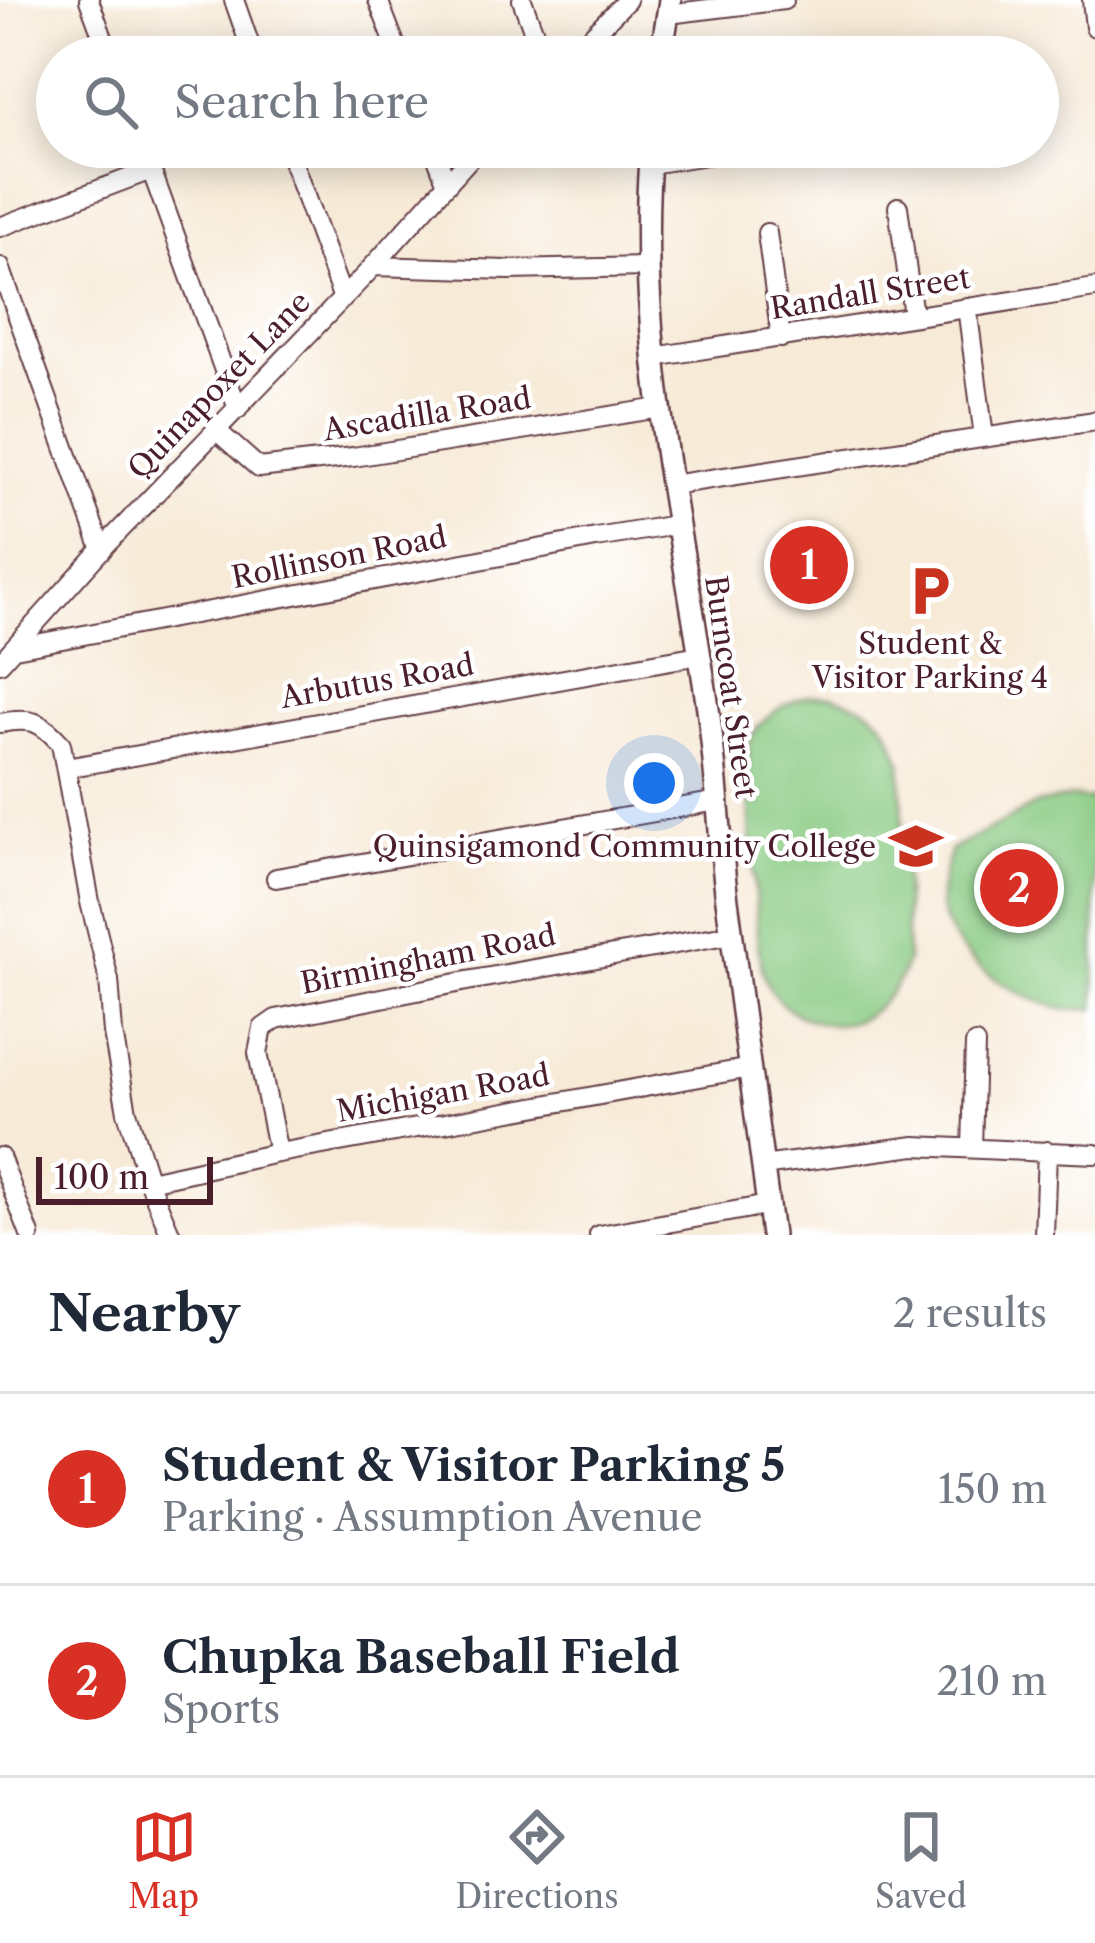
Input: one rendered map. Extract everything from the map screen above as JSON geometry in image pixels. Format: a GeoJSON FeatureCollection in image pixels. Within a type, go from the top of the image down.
{"type":"FeatureCollection","features":[{"type":"Feature","properties":{"kind":"main road","name":"Burncoat Street"},"geometry":{"type":"LineString","coordinates":[[650,168],[647,268],[654,357],[676,525],[711,729],[732,934],[772,1235]]}},
{"type":"Feature","properties":{"kind":"street"},"geometry":{"type":"LineString","coordinates":[[89,0],[102,36]]}},
{"type":"Feature","properties":{"kind":"street"},"geometry":{"type":"LineString","coordinates":[[233,0],[246,36]]}},
{"type":"Feature","properties":{"kind":"street"},"geometry":{"type":"LineString","coordinates":[[379,0],[392,36]]}},
{"type":"Feature","properties":{"kind":"street"},"geometry":{"type":"LineString","coordinates":[[522,0],[535,36]]}},
{"type":"Feature","properties":{"kind":"street"},"geometry":{"type":"LineString","coordinates":[[592,36],[627,0]]}},
{"type":"Feature","properties":{"kind":"street"},"geometry":{"type":"LineString","coordinates":[[669,7],[784,0]]}},
{"type":"Feature","properties":{"kind":"street"},"geometry":{"type":"LineString","coordinates":[[1092,0],[1095,27]]}},
{"type":"Feature","properties":{"kind":"street"},"geometry":{"type":"LineString","coordinates":[[295,168],[343,299]]}},
{"type":"Feature","properties":{"kind":"street"},"geometry":{"type":"LineString","coordinates":[[441,168],[447,184]]}},
{"type":"Feature","properties":{"kind":"street","name":"Quinapoxet Lane"},"geometry":{"type":"LineString","coordinates":[[0,663],[461,168]]}},
{"type":"Feature","properties":{"kind":"street"},"geometry":{"type":"LineString","coordinates":[[0,227],[152,170],[238,409]]}},
{"type":"Feature","properties":{"kind":"street"},"geometry":{"type":"LineString","coordinates":[[898,207],[913,315]]}},
{"type":"Feature","properties":{"kind":"street"},"geometry":{"type":"LineString","coordinates":[[767,233],[781,338]]}},
{"type":"Feature","properties":{"kind":"street"},"geometry":{"type":"LineString","coordinates":[[373,266],[647,268]]}},
{"type":"Feature","properties":{"kind":"street"},"geometry":{"type":"LineString","coordinates":[[0,267],[102,550]]}},
{"type":"Feature","properties":{"kind":"street","name":"Randall Street"},"geometry":{"type":"LineString","coordinates":[[654,357],[1095,289]]}},
{"type":"Feature","properties":{"kind":"street"},"geometry":{"type":"LineString","coordinates":[[968,307],[984,437]]}},
{"type":"Feature","properties":{"kind":"street","name":"Ascadilla Road"},"geometry":{"type":"LineString","coordinates":[[217,431],[259,468],[660,408]]}},
{"type":"Feature","properties":{"kind":"street"},"geometry":{"type":"LineString","coordinates":[[671,484],[1095,421]]}},
{"type":"Feature","properties":{"kind":"street","name":"Rollinson Road"},"geometry":{"type":"LineString","coordinates":[[14,648],[676,525]]}},
{"type":"Feature","properties":{"kind":"street","name":"Arbutus Road"},"geometry":{"type":"LineString","coordinates":[[66,767],[699,655]]}},
{"type":"Feature","properties":{"kind":"street"},"geometry":{"type":"LineString","coordinates":[[0,723],[44,724],[61,744],[89,902],[109,980],[127,1112],[171,1235]]}},
{"type":"Feature","properties":{"kind":"street"},"geometry":{"type":"LineString","coordinates":[[276,878],[718,801]]}},
{"type":"Feature","properties":{"kind":"street","name":"Birmingham Road"},"geometry":{"type":"LineString","coordinates":[[278,1153],[258,1048],[262,1028],[276,1019],[732,934]]}},
{"type":"Feature","properties":{"kind":"street"},"geometry":{"type":"LineString","coordinates":[[973,1148],[976,1044]]}},
{"type":"Feature","properties":{"kind":"street","name":"Michigan Road"},"geometry":{"type":"LineString","coordinates":[[148,1181],[750,1068]]}},
{"type":"Feature","properties":{"kind":"street"},"geometry":{"type":"LineString","coordinates":[[762,1166],[891,1147],[1095,1154]]}},
{"type":"Feature","properties":{"kind":"street"},"geometry":{"type":"LineString","coordinates":[[1044,1235],[1047,1151]]}},
{"type":"Feature","properties":{"kind":"street"},"geometry":{"type":"LineString","coordinates":[[0,1157],[30,1235]]}},
{"type":"Feature","properties":{"kind":"street"},"geometry":{"type":"LineString","coordinates":[[599,1235],[768,1205]]}},
{"type":"Feature","properties":{"kind":"green space"},"geometry":{"type":"Polygon","coordinates":[[[833,696],[878,717],[901,761],[907,961],[895,986],[877,1007],[862,1018],[835,1024],[807,1019],[783,1005],[763,972],[757,938],[748,753],[758,728],[781,708],[805,697],[833,696]]]}},
{"type":"Feature","properties":{"kind":"green space"},"geometry":{"type":"Polygon","coordinates":[[[1072,797],[1095,800],[1095,1009],[1047,1004],[988,974],[956,942],[940,906],[951,850],[1037,804],[1072,797]]]}},
{"type":"Feature","properties":{"kind":"place","name":"Student & Visitor Parking 5"},"geometry":{"type":"Point","coordinates":[809,565]}},
{"type":"Feature","properties":{"kind":"place","name":"Student & Visitor Parking 4"},"geometry":{"type":"Point","coordinates":[930,591]}},
{"type":"Feature","properties":{"kind":"place","name":"Quinsigamond Community College"},"geometry":{"type":"Point","coordinates":[916,846]}},
{"type":"Feature","properties":{"kind":"place","name":"Chupka Baseball Field"},"geometry":{"type":"Point","coordinates":[1019,888]}}]}
